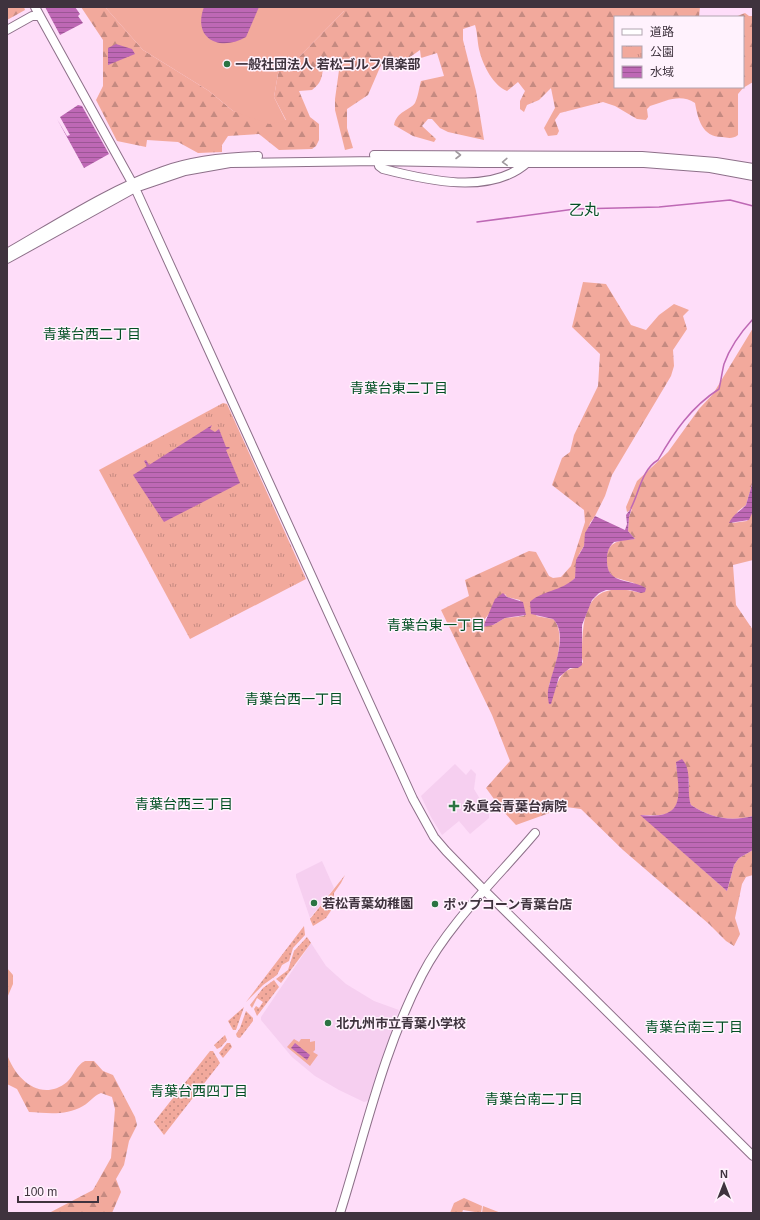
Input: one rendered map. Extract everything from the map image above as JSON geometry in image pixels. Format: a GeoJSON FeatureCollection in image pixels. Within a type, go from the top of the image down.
{"type":"FeatureCollection","features":[{"type":"Feature","properties":{"kind":"street"},"geometry":{"type":"LineString","coordinates":[[35,7],[134,185],[413,799],[438,842],[485,891],[753,1156]]}},
{"type":"Feature","properties":{"kind":"street"},"geometry":{"type":"LineString","coordinates":[[7,30],[32,16],[39,16],[42,18]]}},
{"type":"Feature","properties":{"kind":"street"},"geometry":{"type":"LineString","coordinates":[[7,252],[163,170],[187,163],[234,156],[642,156],[716,162],[753,168]]}},
{"type":"Feature","properties":{"kind":"street"},"geometry":{"type":"LineString","coordinates":[[378,161],[379,166],[382,169],[418,178],[446,182],[473,183],[504,176],[521,168],[528,162]]}},
{"type":"Feature","properties":{"kind":"street"},"geometry":{"type":"LineString","coordinates":[[7,259],[134,185],[186,171],[230,163],[378,161],[481,163],[644,162],[710,168],[753,176]]}},
{"type":"Feature","properties":{"kind":"street"},"geometry":{"type":"LineString","coordinates":[[340,1213],[391,1048],[422,974],[446,938],[535,833]]}},
{"type":"Feature","properties":{"kind":"shaded area","name":"永眞会青葉台病院"},"geometry":{"type":"Polygon","coordinates":[[[455,764],[466,775],[471,769],[476,774],[474,789],[489,814],[489,818],[470,834],[459,821],[442,835],[421,796],[455,764]]]}},
{"type":"Feature","properties":{"kind":"shaded area","name":"若松青葉幼稚園"},"geometry":{"type":"Polygon","coordinates":[[[322,861],[334,888],[310,918],[296,874],[322,861]]]}},
{"type":"Feature","properties":{"kind":"shaded area","name":"北九州市立青葉小学校"},"geometry":{"type":"Polygon","coordinates":[[[311,943],[326,966],[346,984],[374,1001],[399,1010],[368,1101],[364,1102],[315,1076],[292,1057],[261,1020],[261,1017],[311,943]]]}},
{"type":"Feature","properties":{"kind":"green space"},"geometry":{"type":"Polygon","coordinates":[[[7,7],[24,7],[25,10],[7,20],[7,7]]]}},
{"type":"Feature","properties":{"kind":"green space"},"geometry":{"type":"Polygon","coordinates":[[[81,7],[105,7],[143,50],[209,91],[233,111],[286,120],[274,97],[279,68],[296,60],[344,11],[344,7],[700,7],[699,16],[614,16],[614,88],[743,88],[738,94],[738,135],[728,138],[710,134],[702,126],[695,103],[678,98],[650,106],[647,109],[648,117],[646,120],[637,119],[615,106],[603,102],[560,113],[555,120],[559,131],[557,135],[548,136],[544,128],[555,108],[551,88],[539,100],[527,105],[524,112],[520,109],[520,101],[525,91],[518,82],[507,91],[493,80],[487,70],[479,50],[475,25],[463,29],[463,40],[476,91],[484,140],[448,132],[440,128],[432,119],[428,119],[422,126],[436,139],[434,142],[413,136],[394,125],[400,114],[415,103],[421,81],[444,76],[437,53],[421,58],[420,50],[403,62],[381,65],[368,95],[347,109],[347,128],[353,148],[345,150],[335,110],[340,63],[334,56],[324,65],[321,79],[312,90],[299,91],[310,117],[319,124],[319,140],[316,146],[312,149],[279,150],[259,134],[228,136],[222,145],[222,152],[198,153],[178,142],[147,140],[146,147],[117,141],[96,100],[103,86],[103,40],[81,7]]]}},
{"type":"Feature","properties":{"kind":"green space","name":"一般社団法人 若松ゴルフ倶楽部"},"geometry":{"type":"Polygon","coordinates":[[[105,7],[344,7],[344,11],[296,60],[279,68],[274,97],[286,121],[269,124],[233,111],[209,91],[143,50],[105,7]]]}},
{"type":"Feature","properties":{"kind":"green space"},"geometry":{"type":"Polygon","coordinates":[[[745,13],[749,16],[753,16],[753,82],[744,87],[744,16],[738,16],[745,13]]]}},
{"type":"Feature","properties":{"kind":"green space"},"geometry":{"type":"Polygon","coordinates":[[[583,282],[606,284],[631,325],[646,330],[659,315],[674,304],[689,310],[683,316],[687,329],[673,350],[674,366],[671,376],[612,475],[605,496],[590,523],[584,546],[579,554],[575,578],[569,584],[554,591],[536,616],[553,619],[557,625],[559,642],[557,661],[549,685],[555,689],[559,680],[566,671],[573,668],[578,668],[583,662],[583,627],[586,614],[591,603],[598,595],[609,590],[623,590],[641,593],[634,583],[613,577],[608,570],[607,555],[611,546],[620,541],[635,539],[628,531],[629,517],[632,509],[627,512],[626,507],[637,481],[668,452],[699,409],[713,394],[753,328],[753,481],[746,505],[738,511],[732,523],[747,521],[753,511],[753,560],[733,565],[736,605],[753,630],[753,816],[736,819],[721,818],[706,813],[691,805],[688,798],[689,781],[684,762],[676,765],[680,792],[679,799],[672,810],[663,815],[641,815],[727,891],[734,865],[739,858],[753,850],[753,875],[746,877],[742,884],[735,918],[740,934],[734,946],[726,941],[709,924],[623,850],[581,809],[566,807],[516,825],[502,810],[486,788],[510,761],[492,715],[441,610],[469,596],[465,580],[529,551],[536,552],[549,576],[553,578],[561,577],[571,566],[585,522],[584,510],[552,485],[562,458],[570,452],[574,435],[598,386],[600,354],[572,327],[583,282]],[[505,594],[484,620],[493,625],[505,618],[524,616],[520,600],[507,597],[505,594]]]}},
{"type":"Feature","properties":{"kind":"green space"},"geometry":{"type":"Polygon","coordinates":[[[223,403],[227,404],[306,579],[190,639],[99,470],[223,403]]]}},
{"type":"Feature","properties":{"kind":"green space"},"geometry":{"type":"Polygon","coordinates":[[[345,875],[334,893],[334,906],[326,918],[313,926],[310,919],[345,875]]]}},
{"type":"Feature","properties":{"kind":"green space"},"geometry":{"type":"Polygon","coordinates":[[[304,926],[305,935],[293,948],[289,961],[282,965],[277,975],[263,985],[246,1002],[304,926]]]}},
{"type":"Feature","properties":{"kind":"green space"},"geometry":{"type":"Polygon","coordinates":[[[307,937],[311,943],[281,983],[276,979],[288,970],[294,951],[307,937]]]}},
{"type":"Feature","properties":{"kind":"green space"},"geometry":{"type":"Polygon","coordinates":[[[7,968],[13,975],[13,984],[7,998],[7,968]]]}},
{"type":"Feature","properties":{"kind":"green space"},"geometry":{"type":"Polygon","coordinates":[[[274,980],[279,987],[257,1016],[254,1009],[256,1006],[259,1008],[263,1002],[257,998],[252,1008],[250,1005],[263,988],[274,980]]]}},
{"type":"Feature","properties":{"kind":"green space"},"geometry":{"type":"Polygon","coordinates":[[[244,1007],[236,1030],[233,1030],[228,1021],[244,1007]]]}},
{"type":"Feature","properties":{"kind":"green space"},"geometry":{"type":"Polygon","coordinates":[[[246,1011],[253,1018],[253,1021],[240,1038],[237,1037],[236,1034],[240,1028],[246,1011]]]}},
{"type":"Feature","properties":{"kind":"green space"},"geometry":{"type":"Polygon","coordinates":[[[225,1035],[227,1040],[217,1049],[214,1045],[225,1035]]]}},
{"type":"Feature","properties":{"kind":"green space"},"geometry":{"type":"Polygon","coordinates":[[[294,1039],[299,1042],[301,1039],[310,1039],[310,1042],[315,1041],[315,1050],[313,1052],[318,1055],[310,1066],[287,1047],[294,1039]]]}},
{"type":"Feature","properties":{"kind":"green space"},"geometry":{"type":"Polygon","coordinates":[[[227,1043],[230,1043],[232,1047],[223,1058],[219,1053],[227,1043]]]}},
{"type":"Feature","properties":{"kind":"green space"},"geometry":{"type":"Polygon","coordinates":[[[210,1051],[213,1051],[220,1063],[164,1135],[154,1122],[210,1051]]]}},
{"type":"Feature","properties":{"kind":"green space"},"geometry":{"type":"Polygon","coordinates":[[[7,1054],[16,1072],[30,1085],[39,1089],[48,1090],[57,1088],[67,1082],[72,1077],[79,1065],[85,1061],[94,1061],[103,1071],[113,1075],[135,1117],[137,1125],[129,1141],[124,1165],[116,1179],[121,1192],[112,1213],[49,1213],[93,1190],[111,1158],[115,1109],[112,1097],[101,1093],[83,1106],[63,1113],[29,1112],[17,1089],[7,1084],[7,1054]]]}},
{"type":"Feature","properties":{"kind":"green space"},"geometry":{"type":"Polygon","coordinates":[[[464,1198],[482,1206],[481,1213],[463,1210],[462,1213],[450,1213],[454,1203],[464,1198]]]}},
{"type":"Feature","properties":{"kind":"green space"},"geometry":{"type":"Polygon","coordinates":[[[483,1206],[501,1213],[482,1213],[483,1206]]]}},
{"type":"Feature","properties":{"kind":"water"},"geometry":{"type":"Polygon","coordinates":[[[45,7],[75,7],[80,14],[78,16],[83,23],[60,35],[45,7]]]}},
{"type":"Feature","properties":{"kind":"water"},"geometry":{"type":"Polygon","coordinates":[[[204,7],[259,7],[246,37],[227,43],[218,43],[205,35],[201,18],[204,7]]]}},
{"type":"Feature","properties":{"kind":"water"},"geometry":{"type":"Polygon","coordinates":[[[116,44],[132,49],[135,54],[108,65],[108,48],[116,44]]]}},
{"type":"Feature","properties":{"kind":"water"},"geometry":{"type":"Polygon","coordinates":[[[78,105],[82,106],[109,154],[84,168],[57,119],[67,136],[70,135],[60,117],[78,105]]]}},
{"type":"Feature","properties":{"kind":"water"},"geometry":{"type":"Polygon","coordinates":[[[212,425],[210,429],[215,432],[219,429],[226,447],[230,448],[226,450],[240,483],[164,522],[133,475],[147,466],[144,461],[146,460],[149,465],[212,425]]]}},
{"type":"Feature","properties":{"kind":"water"},"geometry":{"type":"Polygon","coordinates":[[[753,481],[753,511],[749,520],[729,523],[733,517],[746,505],[753,481]]]}},
{"type":"Feature","properties":{"kind":"water"},"geometry":{"type":"Polygon","coordinates":[[[632,507],[629,517],[628,531],[635,539],[614,542],[608,551],[608,567],[613,576],[646,588],[645,592],[641,593],[630,590],[606,590],[599,593],[592,600],[582,625],[582,665],[578,668],[570,668],[559,677],[551,704],[549,704],[548,691],[558,652],[560,633],[558,625],[553,619],[531,614],[530,602],[540,595],[564,586],[575,578],[576,560],[584,546],[585,533],[595,516],[625,530],[627,524],[626,515],[632,507]]]}},
{"type":"Feature","properties":{"kind":"water"},"geometry":{"type":"Polygon","coordinates":[[[503,593],[507,597],[523,602],[526,615],[505,618],[493,625],[483,627],[495,599],[503,593]]]}},
{"type":"Feature","properties":{"kind":"water"},"geometry":{"type":"Polygon","coordinates":[[[682,759],[687,769],[691,805],[706,813],[721,818],[736,819],[753,816],[753,850],[739,858],[734,865],[727,891],[640,815],[655,816],[673,809],[677,803],[678,795],[676,762],[682,759]]]}},
{"type":"Feature","properties":{"kind":"water"},"geometry":{"type":"Polygon","coordinates":[[[295,1043],[310,1055],[307,1060],[291,1048],[295,1043]]]}},
{"type":"Feature","properties":{"kind":"waterway"},"geometry":{"type":"LineString","coordinates":[[477,222],[575,209],[659,207],[730,200],[753,206]]}},
{"type":"Feature","properties":{"kind":"waterway"},"geometry":{"type":"LineString","coordinates":[[631,508],[648,469],[658,460],[684,421],[700,404],[719,389],[724,364],[729,352],[740,334],[753,319]]}},
{"type":"Feature","properties":{"kind":"place","name":"一般社団法人 若松ゴルフ倶楽部"},"geometry":{"type":"Point","coordinates":[227,64]}},
{"type":"Feature","properties":{"kind":"place","name":"永眞会青葉台病院"},"geometry":{"type":"Point","coordinates":[454,806]}},
{"type":"Feature","properties":{"kind":"place","name":"若松青葉幼稚園"},"geometry":{"type":"Point","coordinates":[314,903]}},
{"type":"Feature","properties":{"kind":"place","name":"ポップコーン青葉台店"},"geometry":{"type":"Point","coordinates":[435,904]}},
{"type":"Feature","properties":{"kind":"place","name":"北九州市立青葉小学校"},"geometry":{"type":"Point","coordinates":[328,1023]}},
{"type":"Feature","properties":{"kind":"district","name":"乙丸"},"geometry":{"type":"Point","coordinates":[584,209]}},
{"type":"Feature","properties":{"kind":"district","name":"青葉台西二丁目"},"geometry":{"type":"Point","coordinates":[92,334]}},
{"type":"Feature","properties":{"kind":"district","name":"青葉台東二丁目"},"geometry":{"type":"Point","coordinates":[399,388]}},
{"type":"Feature","properties":{"kind":"district","name":"青葉台東一丁目"},"geometry":{"type":"Point","coordinates":[436,625]}},
{"type":"Feature","properties":{"kind":"district","name":"青葉台西一丁目"},"geometry":{"type":"Point","coordinates":[294,699]}},
{"type":"Feature","properties":{"kind":"district","name":"青葉台西三丁目"},"geometry":{"type":"Point","coordinates":[184,804]}},
{"type":"Feature","properties":{"kind":"district","name":"青葉台南三丁目"},"geometry":{"type":"Point","coordinates":[694,1027]}},
{"type":"Feature","properties":{"kind":"district","name":"青葉台西四丁目"},"geometry":{"type":"Point","coordinates":[199,1091]}},
{"type":"Feature","properties":{"kind":"district","name":"青葉台南二丁目"},"geometry":{"type":"Point","coordinates":[534,1099]}}]}
